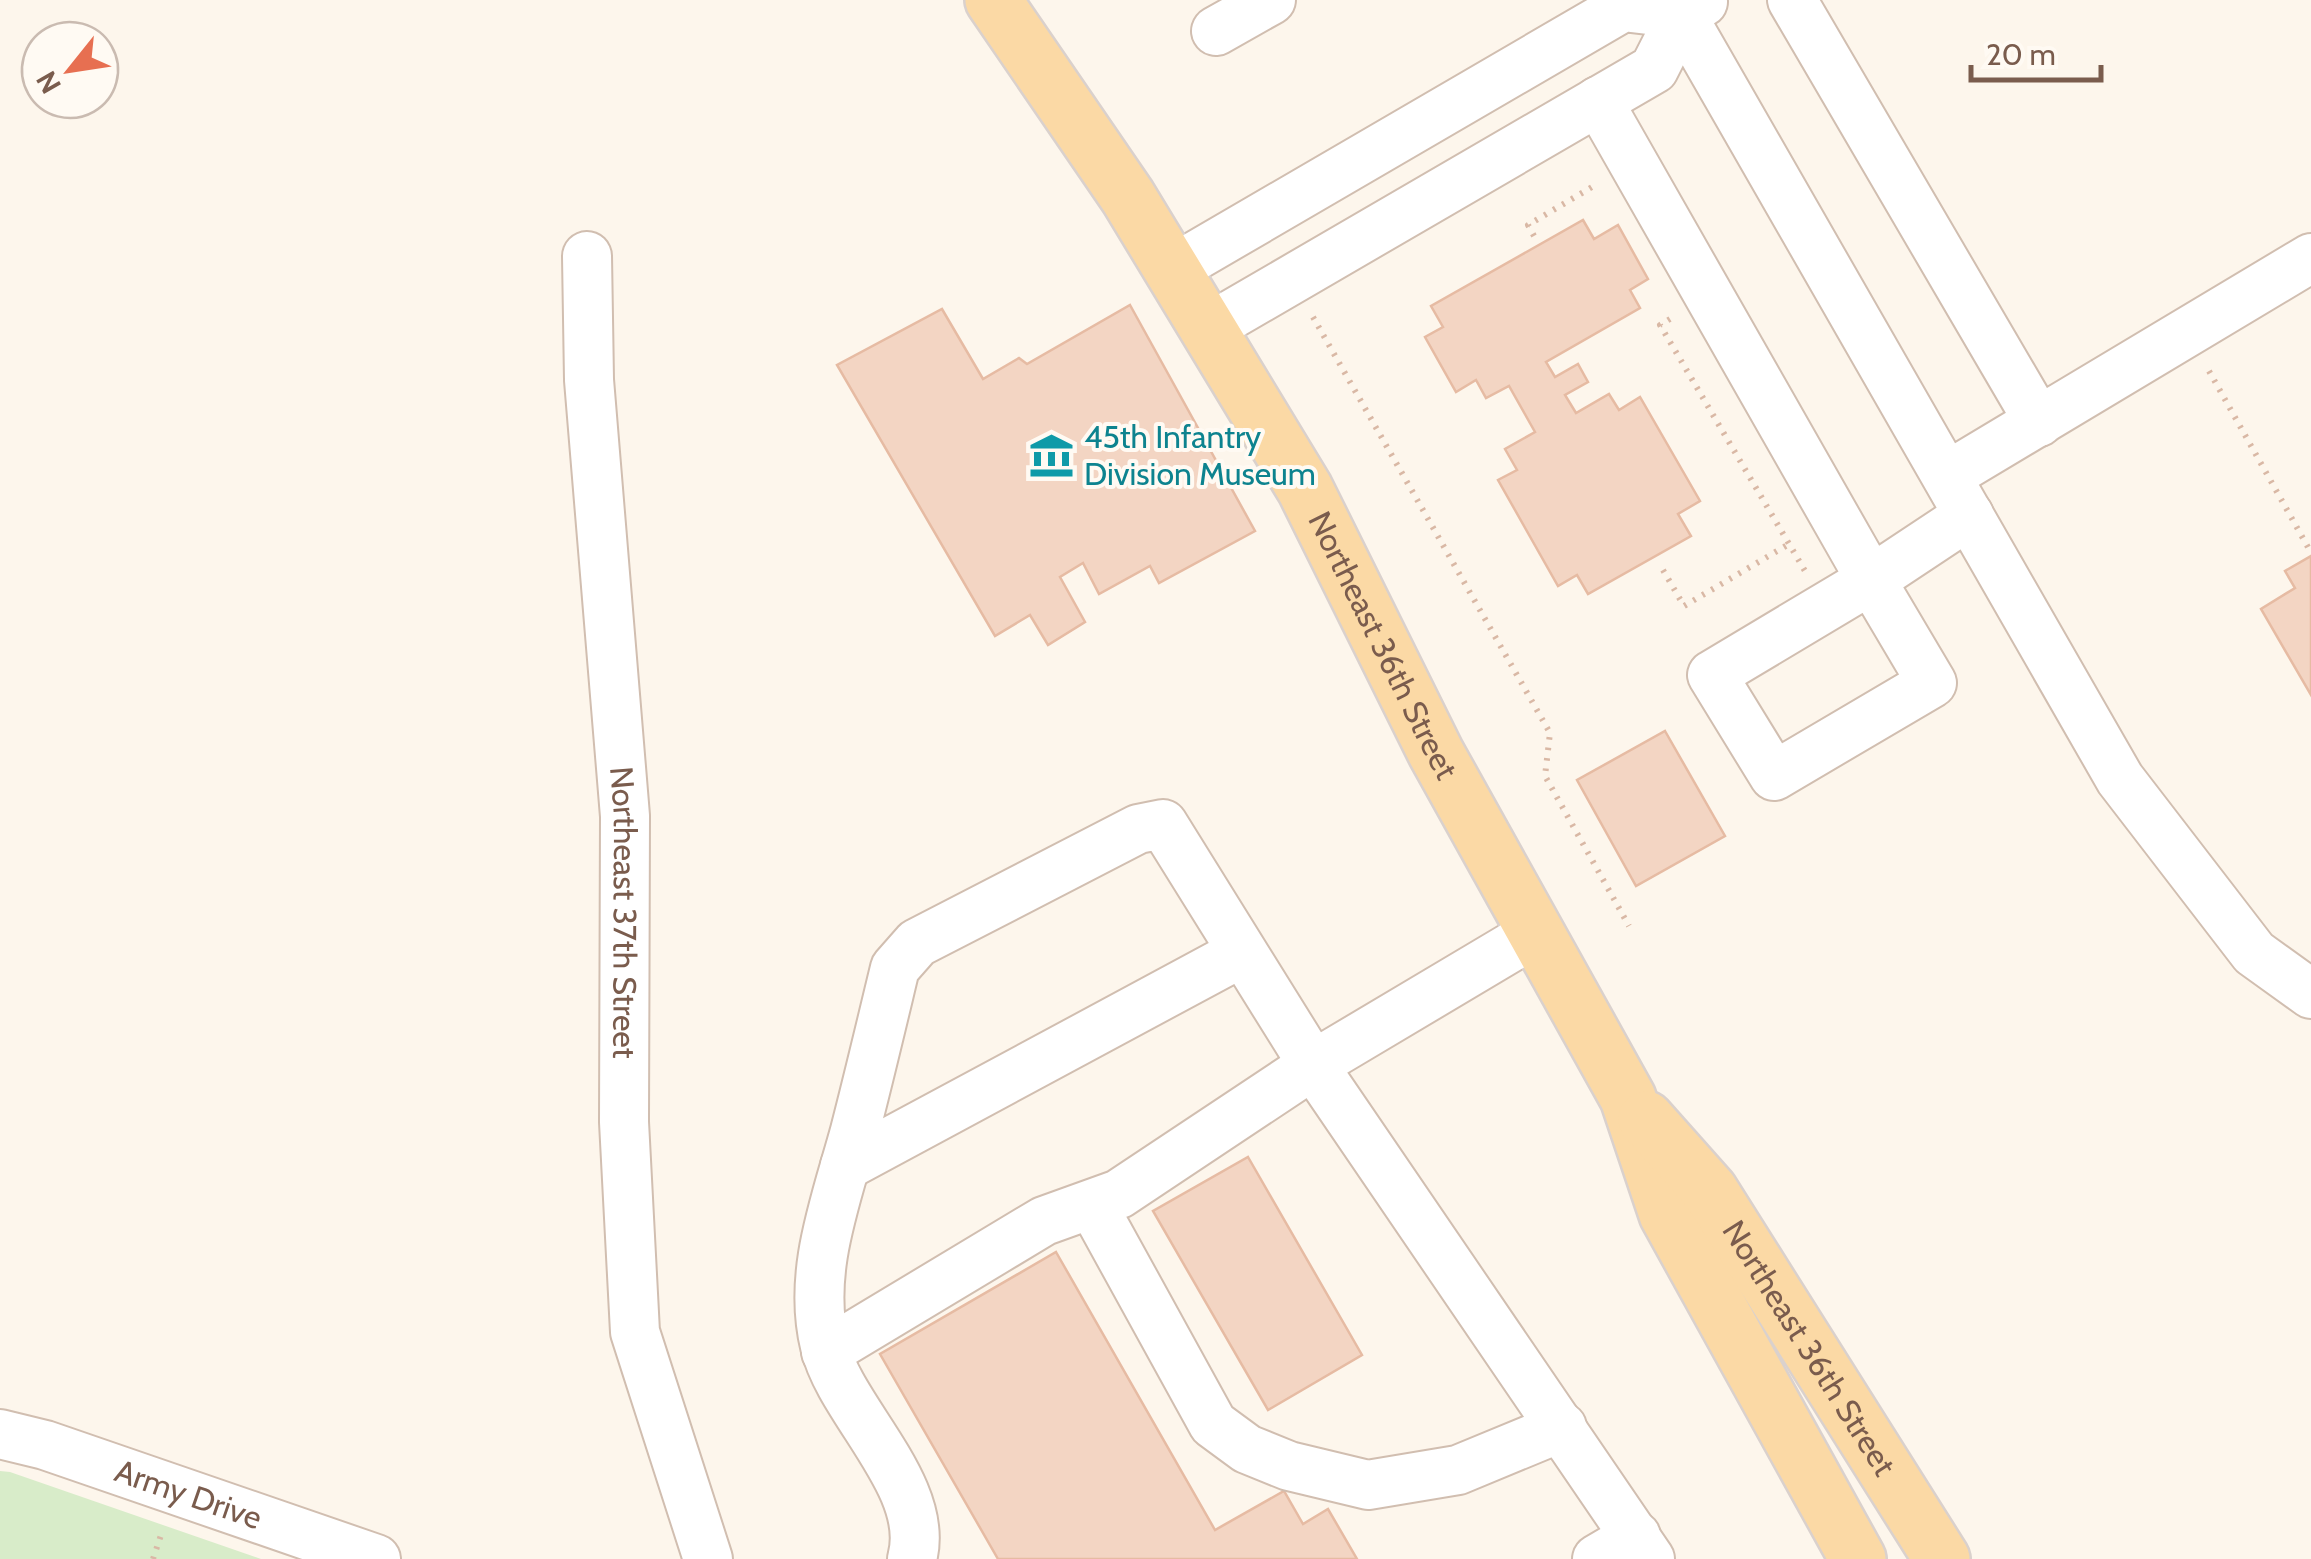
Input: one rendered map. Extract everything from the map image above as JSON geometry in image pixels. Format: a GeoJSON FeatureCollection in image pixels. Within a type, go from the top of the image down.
{"type":"FeatureCollection","features":[{"type":"Feature","properties":{"kind":"main road","name":"Northeast 36th Street"},"geometry":{"type":"LineString","coordinates":[[993,0],[1173,269],[1305,489],[1436,753],[1628,1098],[1667,1214],[1858,1559]]}},
{"type":"Feature","properties":{"kind":"main road","name":"Northeast 36th Street"},"geometry":{"type":"LineString","coordinates":[[1628,1098],[1710,1191],[1942,1559]]}},
{"type":"Feature","properties":{"kind":"street"},"geometry":{"type":"LineString","coordinates":[[1216,31],[1271,0]]}},
{"type":"Feature","properties":{"kind":"street"},"geometry":{"type":"LineString","coordinates":[[1792,0],[2038,422]]}},
{"type":"Feature","properties":{"kind":"street"},"geometry":{"type":"LineString","coordinates":[[1173,269],[1623,7],[1687,5]]}},
{"type":"Feature","properties":{"kind":"street"},"geometry":{"type":"LineString","coordinates":[[1210,327],[1654,69],[1687,5]]}},
{"type":"Feature","properties":{"kind":"street"},"geometry":{"type":"LineString","coordinates":[[1687,5],[1958,496],[2120,779],[2254,953],[2311,994]]}},
{"type":"Feature","properties":{"kind":"street"},"geometry":{"type":"LineString","coordinates":[[1598,101],[1871,580],[1932,682],[1774,776],[1712,675],[1871,580],[2038,422],[2311,258]]}},
{"type":"Feature","properties":{"kind":"street","name":"Northeast 37th Street"},"geometry":{"type":"LineString","coordinates":[[587,256],[589,380],[625,816],[624,1122],[635,1332],[708,1559]]}},
{"type":"Feature","properties":{"kind":"street"},"geometry":{"type":"LineString","coordinates":[[912,1559],[915,1522],[880,1446],[826,1352],[818,1312],[821,1257],[895,968],[917,943],[1138,829],[1163,824],[1313,1065],[1562,1427],[1628,1551]]}},
{"type":"Feature","properties":{"kind":"street"},"geometry":{"type":"LineString","coordinates":[[826,1352],[1044,1221],[1093,1206],[1313,1065],[1535,934]]}},
{"type":"Feature","properties":{"kind":"street"},"geometry":{"type":"LineString","coordinates":[[846,1166],[1241,953]]}},
{"type":"Feature","properties":{"kind":"street"},"geometry":{"type":"LineString","coordinates":[[1093,1206],[1213,1424],[1246,1450],[1368,1485],[1458,1470],[1562,1427]]}},
{"type":"Feature","properties":{"kind":"street","name":"Army Drive"},"geometry":{"type":"LineString","coordinates":[[0,1434],[45,1445],[376,1559]]}},
{"type":"Feature","properties":{"kind":"path"},"geometry":{"type":"LineString","coordinates":[[1534,236],[1528,225],[1612,175]]}},
{"type":"Feature","properties":{"kind":"path"},"geometry":{"type":"LineString","coordinates":[[1291,280],[1550,733],[1545,776],[1629,926]]}},
{"type":"Feature","properties":{"kind":"path"},"geometry":{"type":"LineString","coordinates":[[1674,316],[1660,325],[1826,607]]}},
{"type":"Feature","properties":{"kind":"path"},"geometry":{"type":"LineString","coordinates":[[2208,369],[2310,549]]}},
{"type":"Feature","properties":{"kind":"path"},"geometry":{"type":"LineString","coordinates":[[1663,570],[1684,606],[1789,544]]}},
{"type":"Feature","properties":{"kind":"path"},"geometry":{"type":"LineString","coordinates":[[153,1559],[163,1530]]}},
{"type":"Feature","properties":{"kind":"green space"},"geometry":{"type":"Polygon","coordinates":[[[0,1471],[10,1472],[261,1559],[0,1559],[0,1471]]]}},
{"type":"Feature","properties":{"kind":"building"},"geometry":{"type":"Polygon","coordinates":[[[1583,220],[1594,239],[1618,225],[1648,279],[1630,290],[1640,308],[1546,362],[1555,377],[1578,364],[1588,382],[1565,395],[1576,413],[1609,394],[1619,410],[1640,397],[1700,501],[1678,514],[1691,536],[1588,594],[1577,575],[1558,586],[1498,480],[1517,470],[1505,449],[1535,432],[1509,386],[1486,398],[1476,380],[1456,392],[1425,337],[1443,327],[1431,306],[1583,220]]]}},
{"type":"Feature","properties":{"kind":"building","name":"45th Infantry Division Museum"},"geometry":{"type":"Polygon","coordinates":[[[1130,305],[1255,531],[1159,583],[1150,566],[1099,594],[1083,563],[1060,577],[1085,622],[1048,645],[1030,615],[995,636],[837,365],[942,309],[983,379],[1019,358],[1027,364],[1130,305]]]}},
{"type":"Feature","properties":{"kind":"building"},"geometry":{"type":"Polygon","coordinates":[[[2311,556],[2311,695],[2261,609],[2295,588],[2285,571],[2311,556]]]}},
{"type":"Feature","properties":{"kind":"building"},"geometry":{"type":"Polygon","coordinates":[[[1665,731],[1725,836],[1636,886],[1577,780],[1665,731]]]}},
{"type":"Feature","properties":{"kind":"building"},"geometry":{"type":"Polygon","coordinates":[[[1248,1157],[1362,1355],[1268,1410],[1153,1211],[1248,1157]]]}},
{"type":"Feature","properties":{"kind":"building"},"geometry":{"type":"Polygon","coordinates":[[[1056,1252],[1215,1530],[1284,1491],[1303,1524],[1328,1509],[1357,1559],[998,1559],[880,1354],[1056,1252]]]}},
{"type":"Feature","properties":{"kind":"place","name":"45th Infantry Division Museum"},"geometry":{"type":"Point","coordinates":[1051,455]}}]}
